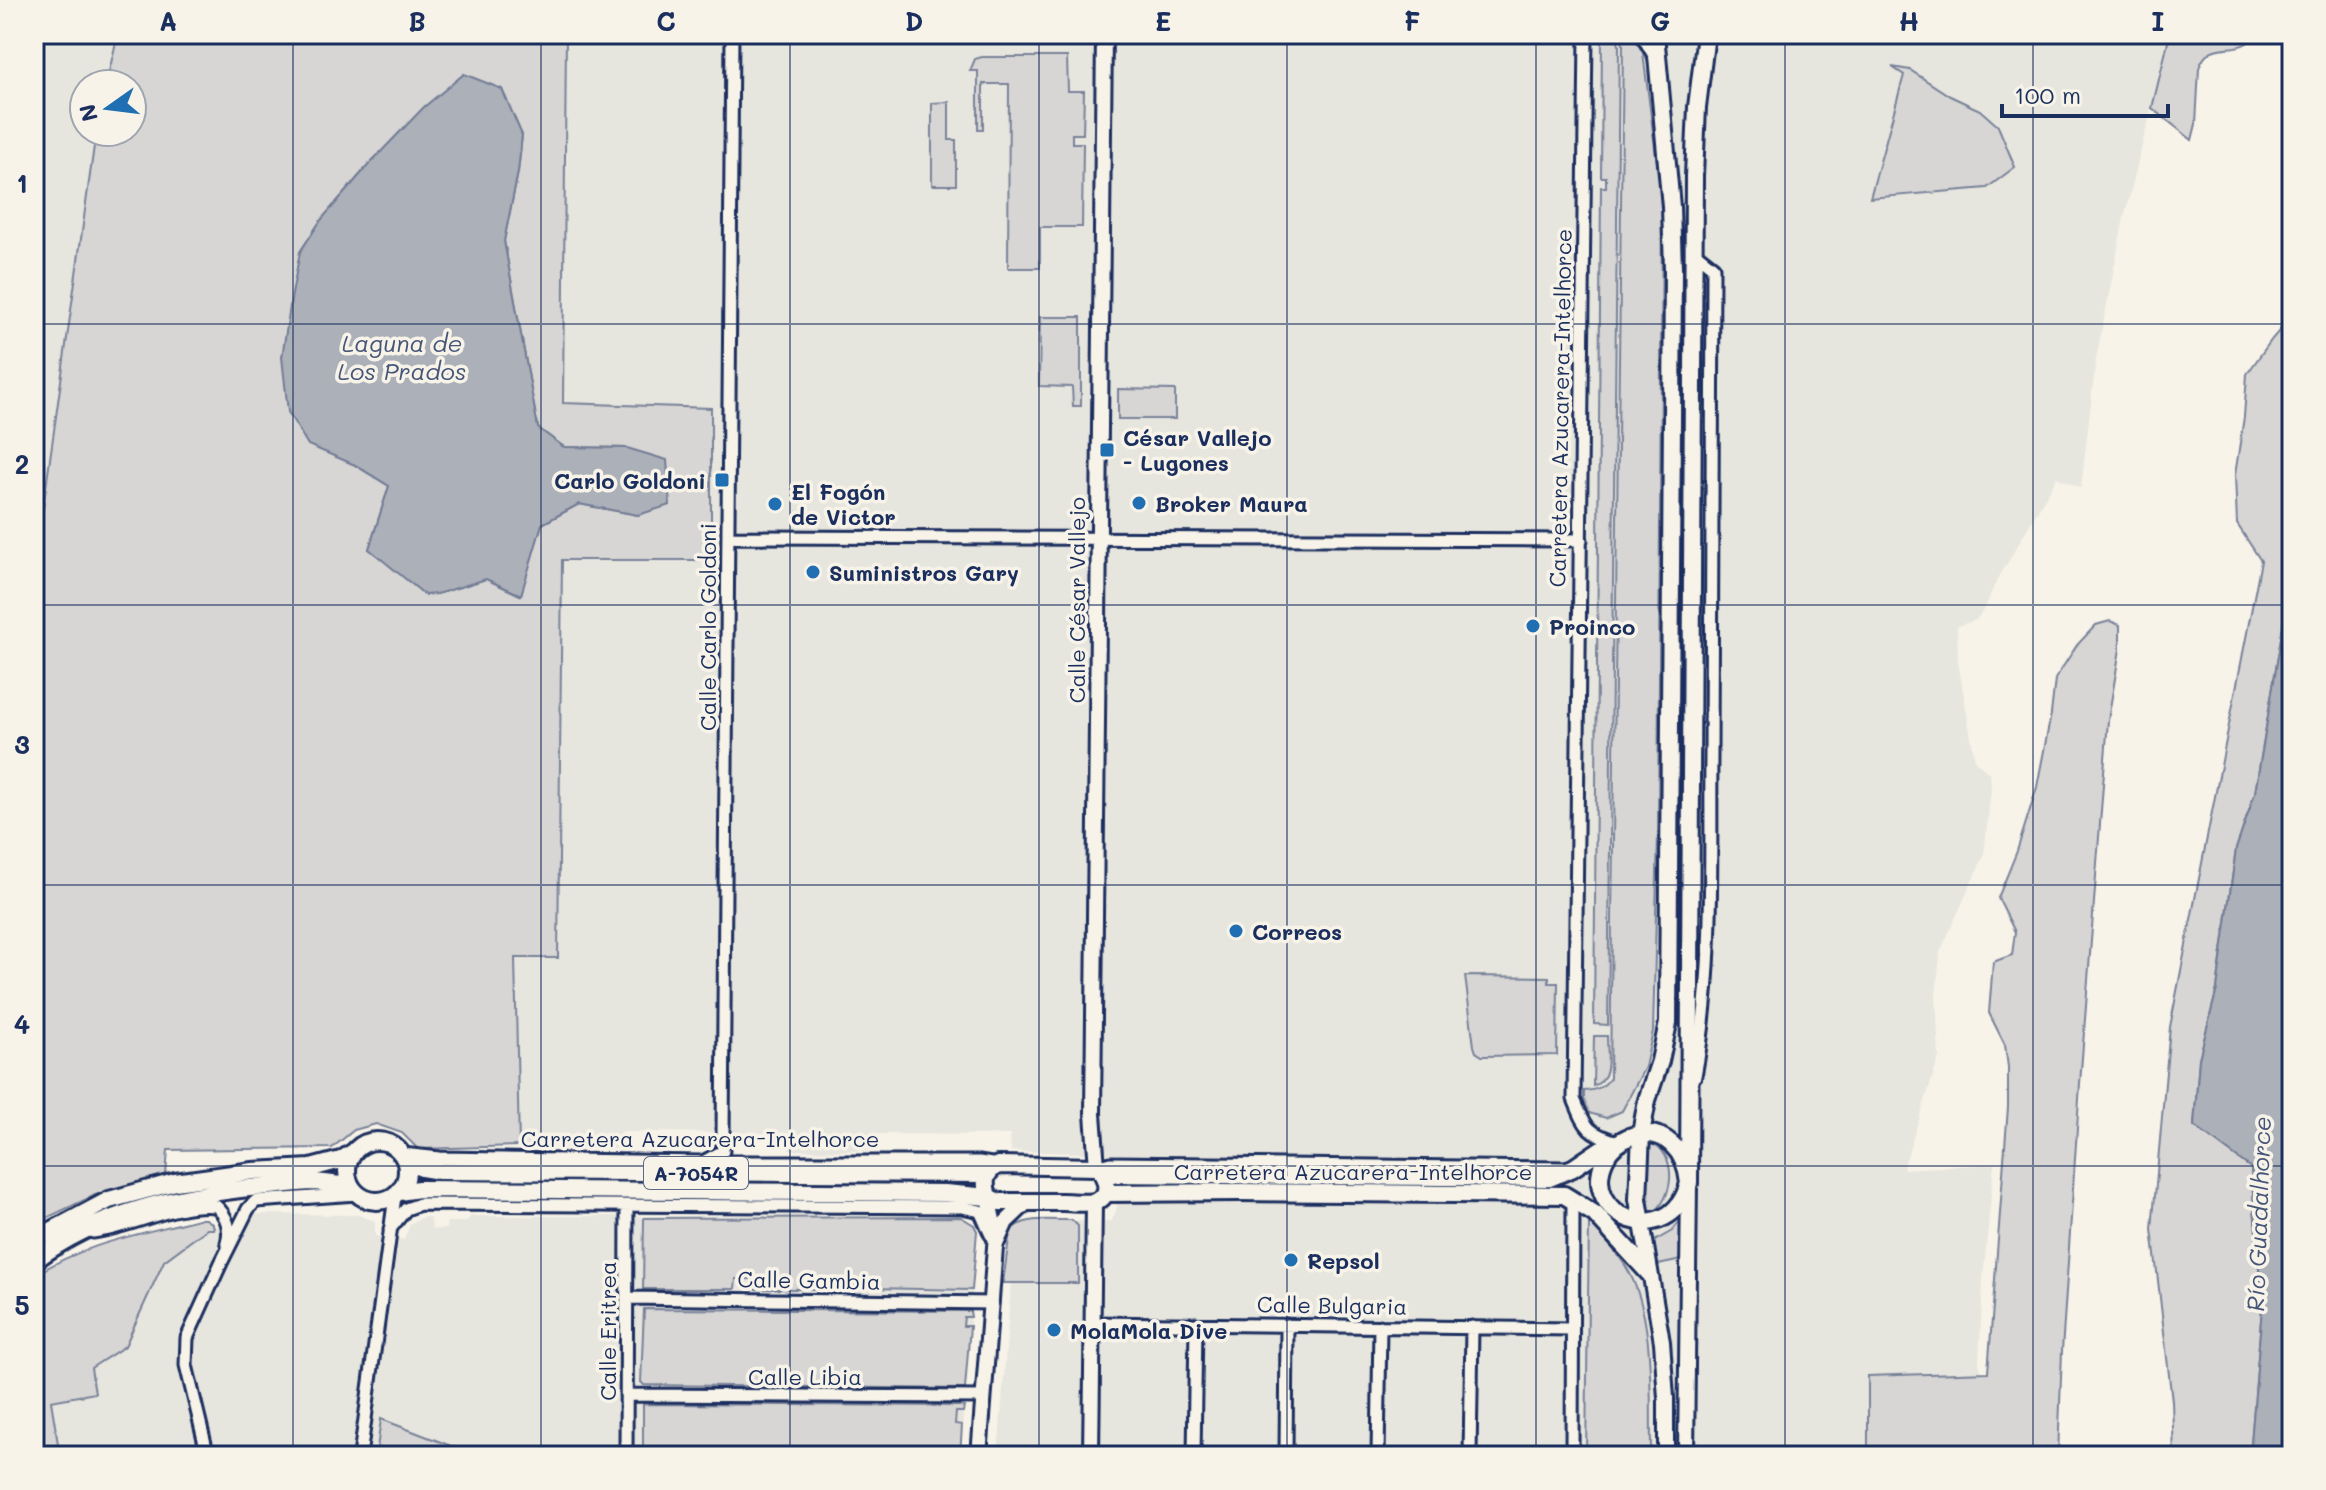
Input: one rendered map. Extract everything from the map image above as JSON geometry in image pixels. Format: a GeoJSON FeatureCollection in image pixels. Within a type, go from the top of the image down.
{"type":"FeatureCollection","features":[{"type":"Feature","properties":{"kind":"main road"},"geometry":{"type":"LineString","coordinates":[[1655,34],[1669,180],[1673,269],[1668,1023],[1641,1134],[1638,1199],[1642,1223],[1668,1216],[1678,1207],[1689,1183],[1694,176],[1697,107],[1706,34]]}},
{"type":"Feature","properties":{"kind":"main road"},"geometry":{"type":"LineString","coordinates":[[1641,1134],[1656,1135],[1670,1142],[1681,1153],[1689,1183]]}},
{"type":"Feature","properties":{"kind":"main road","name":"Carretera Azucarera-Intelhorce"},"geometry":{"type":"LineString","coordinates":[[1101,1171],[1549,1178],[1573,1168],[1601,1149],[1641,1134]]}},
{"type":"Feature","properties":{"kind":"main road","name":"A-7054R"},"geometry":{"type":"LineString","coordinates":[[34,1240],[109,1200],[175,1182],[253,1171],[311,1168],[341,1160],[368,1141],[378,1140],[396,1147],[404,1158]]}},
{"type":"Feature","properties":{"kind":"main road"},"geometry":{"type":"LineString","coordinates":[[1618,1143],[1608,1153],[1600,1180],[1603,1194],[1620,1216]]}},
{"type":"Feature","properties":{"kind":"main road"},"geometry":{"type":"LineString","coordinates":[[352,1153],[347,1169],[354,1190]]}},
{"type":"Feature","properties":{"kind":"main road"},"geometry":{"type":"LineString","coordinates":[[397,1194],[407,1178],[404,1158]]}},
{"type":"Feature","properties":{"kind":"main road","name":"Carretera Azucarera-Intelhorce"},"geometry":{"type":"LineString","coordinates":[[404,1158],[422,1168],[440,1171],[993,1170]]}},
{"type":"Feature","properties":{"kind":"main road"},"geometry":{"type":"LineString","coordinates":[[988,1197],[984,1185],[993,1170]]}},
{"type":"Feature","properties":{"kind":"main road","name":"A-7054R"},"geometry":{"type":"LineString","coordinates":[[993,1170],[1101,1171]]}},
{"type":"Feature","properties":{"kind":"main road"},"geometry":{"type":"LineString","coordinates":[[1100,1197],[1101,1171]]}},
{"type":"Feature","properties":{"kind":"main road","name":"A-7054R"},"geometry":{"type":"LineString","coordinates":[[34,1261],[106,1220],[152,1205],[194,1195],[313,1182],[354,1190],[364,1198],[380,1201],[419,1189],[945,1193],[988,1197],[999,1202],[1100,1197]]}},
{"type":"Feature","properties":{"kind":"main road","name":"Carretera Azucarera-Intelhorce"},"geometry":{"type":"LineString","coordinates":[[1100,1197],[1168,1191],[1564,1195],[1595,1214],[1649,1273]]}},
{"type":"Feature","properties":{"kind":"main road","name":"Carretera Azucarera-Intelhorce"},"geometry":{"type":"LineString","coordinates":[[1595,1214],[1620,1216],[1642,1223]]}},
{"type":"Feature","properties":{"kind":"street","name":"Calle Carlo Goldoni"},"geometry":{"type":"LineString","coordinates":[[703,1162],[723,1151],[732,34]]}},
{"type":"Feature","properties":{"kind":"street","name":"Calle César Vallejo"},"geometry":{"type":"LineString","coordinates":[[1101,1171],[1093,1114],[1104,34]]}},
{"type":"Feature","properties":{"kind":"street","name":"Carretera Azucarera-Intelhorce"},"geometry":{"type":"LineString","coordinates":[[1586,34],[1574,1099],[1582,1119],[1594,1135],[1618,1143]]}},
{"type":"Feature","properties":{"kind":"street"},"geometry":{"type":"LineString","coordinates":[[1643,34],[1656,56]]}},
{"type":"Feature","properties":{"kind":"street"},"geometry":{"type":"LineString","coordinates":[[728,537],[1581,540]]}},
{"type":"Feature","properties":{"kind":"street","name":"Carretera Azucarera-Intelhorce"},"geometry":{"type":"LineString","coordinates":[[404,1158],[979,1162],[993,1170]]}},
{"type":"Feature","properties":{"kind":"street"},"geometry":{"type":"LineString","coordinates":[[1686,1456],[1689,1183]]}},
{"type":"Feature","properties":{"kind":"street"},"geometry":{"type":"LineString","coordinates":[[208,1456],[186,1365],[187,1338],[248,1209],[256,1201],[354,1190]]}},
{"type":"Feature","properties":{"kind":"street"},"geometry":{"type":"LineString","coordinates":[[360,1456],[397,1194],[430,1199],[439,1204]]}},
{"type":"Feature","properties":{"kind":"street"},"geometry":{"type":"LineString","coordinates":[[921,1208],[962,1195]]}},
{"type":"Feature","properties":{"kind":"street"},"geometry":{"type":"LineString","coordinates":[[979,1456],[992,1303],[994,1220],[988,1197]]}},
{"type":"Feature","properties":{"kind":"street"},"geometry":{"type":"LineString","coordinates":[[1091,1456],[1092,1323],[1100,1197]]}},
{"type":"Feature","properties":{"kind":"street"},"geometry":{"type":"LineString","coordinates":[[1572,1456],[1573,1201]]}},
{"type":"Feature","properties":{"kind":"street"},"geometry":{"type":"LineString","coordinates":[[994,1245],[1006,1222],[1027,1202]]}},
{"type":"Feature","properties":{"kind":"street"},"geometry":{"type":"LineString","coordinates":[[390,1229],[406,1209],[420,1204],[962,1207],[980,1211],[988,1224],[994,1245]]}},
{"type":"Feature","properties":{"kind":"street"},"geometry":{"type":"LineString","coordinates":[[81,1232],[98,1232],[153,1216],[206,1205],[216,1206],[228,1226],[229,1235],[221,1263]]}},
{"type":"Feature","properties":{"kind":"street","name":"Calle Eritrea"},"geometry":{"type":"LineString","coordinates":[[626,1456],[627,1206]]}},
{"type":"Feature","properties":{"kind":"street"},"geometry":{"type":"LineString","coordinates":[[1642,1223],[1662,1342],[1666,1456]]}},
{"type":"Feature","properties":{"kind":"street","name":"Calle Gambia"},"geometry":{"type":"LineString","coordinates":[[627,1298],[992,1303]]}},
{"type":"Feature","properties":{"kind":"street","name":"Calle Bulgaria"},"geometry":{"type":"LineString","coordinates":[[1092,1323],[1571,1329]]}},
{"type":"Feature","properties":{"kind":"street"},"geometry":{"type":"LineString","coordinates":[[1194,1456],[1196,1324]]}},
{"type":"Feature","properties":{"kind":"street"},"geometry":{"type":"LineString","coordinates":[[1286,1456],[1287,1325]]}},
{"type":"Feature","properties":{"kind":"street"},"geometry":{"type":"LineString","coordinates":[[1378,1456],[1380,1326]]}},
{"type":"Feature","properties":{"kind":"street"},"geometry":{"type":"LineString","coordinates":[[1470,1456],[1472,1327]]}},
{"type":"Feature","properties":{"kind":"street","name":"Calle Libia"},"geometry":{"type":"LineString","coordinates":[[626,1395],[984,1397]]}},
{"type":"Feature","properties":{"kind":"shaded area"},"geometry":{"type":"Polygon","coordinates":[[[34,34],[118,34],[110,68],[68,68],[68,148],[94,148],[41,523],[34,609],[34,34]]]}},
{"type":"Feature","properties":{"kind":"shaded area"},"geometry":{"type":"Polygon","coordinates":[[[118,34],[566,34],[563,403],[711,408],[711,560],[562,560],[558,958],[515,958],[519,1146],[418,1149],[402,1133],[376,1124],[354,1130],[332,1148],[168,1150],[166,1175],[95,1195],[34,1224],[34,609],[41,523],[94,148],[148,148],[148,68],[110,68],[118,34]],[[522,135],[372,161],[321,220],[300,252],[355,465],[389,486],[369,549],[437,594],[486,579],[520,595],[542,524],[579,504],[638,515],[627,448],[564,447],[538,428],[504,241],[522,135]]]}},
{"type":"Feature","properties":{"kind":"shaded area"},"geometry":{"type":"Polygon","coordinates":[[[566,34],[2170,34],[2123,222],[2096,359],[2081,488],[2057,477],[1994,586],[1986,606],[1976,620],[1957,626],[1958,662],[1975,761],[1990,774],[1991,789],[1984,855],[1940,952],[1936,997],[1939,1057],[1903,1169],[1994,1164],[1983,1279],[1979,1456],[998,1456],[1011,1283],[1003,1283],[1010,1231],[1023,1221],[1112,1221],[1117,1207],[1118,1154],[1011,1151],[1010,1135],[875,1134],[874,1151],[789,1150],[788,1133],[620,1132],[619,1149],[519,1146],[515,958],[558,957],[562,559],[711,560],[711,408],[563,404],[566,34]]]}},
{"type":"Feature","properties":{"kind":"shaded area"},"geometry":{"type":"Polygon","coordinates":[[[1602,34],[1616,34],[1619,45],[1608,1025],[1594,1024],[1601,187],[1606,187],[1606,177],[1601,177],[1602,34]]]}},
{"type":"Feature","properties":{"kind":"shaded area"},"geometry":{"type":"Polygon","coordinates":[[[1621,34],[1632,34],[1643,53],[1662,203],[1658,834],[1653,1031],[1645,1067],[1622,1111],[1606,1118],[1589,1113],[1584,1091],[1599,1088],[1610,1078],[1621,34]]]}},
{"type":"Feature","properties":{"kind":"shaded area"},"geometry":{"type":"Polygon","coordinates":[[[2170,34],[2249,34],[2247,43],[2214,50],[2203,59],[2199,68],[2196,124],[2192,140],[2152,108],[2170,34]]]}},
{"type":"Feature","properties":{"kind":"shaded area"},"geometry":{"type":"Polygon","coordinates":[[[1067,57],[1068,91],[1084,91],[1083,134],[1072,134],[1072,143],[1083,143],[1082,227],[1040,227],[1040,268],[1008,268],[1009,84],[983,84],[983,129],[978,129],[978,71],[970,71],[975,59],[1067,57]]]}},
{"type":"Feature","properties":{"kind":"shaded area"},"geometry":{"type":"Polygon","coordinates":[[[1892,67],[1910,70],[1950,96],[1980,110],[1998,126],[2015,167],[1987,188],[1870,198],[1904,75],[1892,67]]]}},
{"type":"Feature","properties":{"kind":"shaded area"},"geometry":{"type":"Polygon","coordinates":[[[949,102],[949,140],[956,140],[956,185],[932,185],[932,103],[949,102]]]}},
{"type":"Feature","properties":{"kind":"shaded area"},"geometry":{"type":"Polygon","coordinates":[[[2292,316],[2292,573],[2255,793],[2236,849],[2217,989],[2199,1059],[2194,1125],[2251,1168],[2262,1307],[2250,1456],[2174,1456],[2172,1401],[2152,1229],[2170,1027],[2261,561],[2237,524],[2235,475],[2247,374],[2292,316]]]}},
{"type":"Feature","properties":{"kind":"shaded area"},"geometry":{"type":"Polygon","coordinates":[[[1040,317],[1081,317],[1081,406],[1073,406],[1072,387],[1039,386],[1040,317]]]}},
{"type":"Feature","properties":{"kind":"shaded area"},"geometry":{"type":"Polygon","coordinates":[[[1118,389],[1175,390],[1175,419],[1118,419],[1118,389]]]}},
{"type":"Feature","properties":{"kind":"shaded area"},"geometry":{"type":"Polygon","coordinates":[[[2110,621],[2120,625],[2120,649],[2108,720],[2080,1084],[2058,1456],[1868,1456],[1868,1376],[1988,1372],[2008,1107],[2005,1045],[1989,1013],[1993,962],[2012,955],[2015,932],[1998,898],[2037,787],[2055,679],[2077,645],[2096,625],[2110,621]]]}},
{"type":"Feature","properties":{"kind":"shaded area"},"geometry":{"type":"Polygon","coordinates":[[[1465,976],[1549,977],[1549,983],[1558,983],[1557,1055],[1482,1056],[1476,1052],[1465,976]]]}},
{"type":"Feature","properties":{"kind":"shaded area"},"geometry":{"type":"Polygon","coordinates":[[[1594,1036],[1607,1036],[1608,1058],[1604,1078],[1593,1086],[1594,1036]]]}},
{"type":"Feature","properties":{"kind":"shaded area"},"geometry":{"type":"Polygon","coordinates":[[[1649,1139],[1665,1156],[1670,1177],[1665,1199],[1650,1217],[1647,1176],[1649,1139]]]}},
{"type":"Feature","properties":{"kind":"shaded area"},"geometry":{"type":"Polygon","coordinates":[[[259,1214],[358,1215],[375,1221],[375,1236],[404,1240],[410,1224],[423,1217],[431,1221],[432,1229],[446,1229],[447,1222],[466,1222],[471,1216],[961,1217],[974,1225],[977,1231],[960,1456],[60,1456],[51,1401],[95,1393],[91,1368],[125,1346],[164,1261],[207,1229],[259,1214]]]}},
{"type":"Feature","properties":{"kind":"shaded area"},"geometry":{"type":"Polygon","coordinates":[[[961,1217],[974,1225],[977,1231],[972,1290],[870,1288],[870,1280],[855,1280],[855,1289],[756,1289],[755,1279],[736,1279],[735,1289],[643,1289],[644,1218],[961,1217]]]}},
{"type":"Feature","properties":{"kind":"shaded area"},"geometry":{"type":"Polygon","coordinates":[[[206,1219],[214,1229],[207,1229],[164,1261],[125,1346],[91,1368],[95,1393],[51,1401],[60,1456],[34,1456],[34,1276],[93,1247],[206,1219]]]}},
{"type":"Feature","properties":{"kind":"shaded area"},"geometry":{"type":"Polygon","coordinates":[[[1072,1220],[1078,1226],[1078,1283],[1003,1283],[1010,1231],[1030,1221],[1072,1220]]]}},
{"type":"Feature","properties":{"kind":"shaded area"},"geometry":{"type":"Polygon","coordinates":[[[1681,1220],[1681,1258],[1658,1265],[1653,1242],[1672,1231],[1681,1220]]]}},
{"type":"Feature","properties":{"kind":"shaded area"},"geometry":{"type":"Polygon","coordinates":[[[1589,1222],[1625,1265],[1642,1307],[1651,1384],[1651,1456],[1586,1456],[1589,1222]]]}},
{"type":"Feature","properties":{"kind":"shaded area"},"geometry":{"type":"Polygon","coordinates":[[[644,1309],[970,1311],[971,1317],[964,1317],[963,1326],[970,1326],[965,1389],[644,1385],[641,1382],[644,1309]]]}},
{"type":"Feature","properties":{"kind":"shaded area"},"geometry":{"type":"Polygon","coordinates":[[[643,1404],[960,1406],[964,1407],[963,1412],[956,1412],[955,1424],[962,1425],[960,1456],[643,1456],[643,1404]]]}},
{"type":"Feature","properties":{"kind":"shaded area"},"geometry":{"type":"Polygon","coordinates":[[[381,1419],[477,1456],[403,1456],[382,1448],[380,1456],[376,1456],[381,1419]]]}},
{"type":"Feature","properties":{"kind":"water","name":"Laguna de Los Prados"},"geometry":{"type":"Polygon","coordinates":[[[464,74],[502,89],[522,135],[504,241],[538,428],[564,447],[627,448],[667,460],[670,505],[638,515],[579,504],[542,524],[521,595],[486,579],[425,595],[369,549],[389,486],[355,465],[308,445],[288,412],[282,357],[300,252],[321,220],[372,161],[424,107],[464,74]]]}},
{"type":"Feature","properties":{"kind":"water","name":"Río Guadalhorce"},"geometry":{"type":"Polygon","coordinates":[[[2292,573],[2292,1456],[2250,1456],[2262,1307],[2251,1168],[2194,1126],[2199,1059],[2217,989],[2236,849],[2255,793],[2292,573]]]}},
{"type":"Feature","properties":{"kind":"railway"},"geometry":{"type":"LineString","coordinates":[[34,184],[41,34]]}},
{"type":"Feature","properties":{"kind":"place","name":"César Vallejo - Lugones"},"geometry":{"type":"Point","coordinates":[1107,450]}},
{"type":"Feature","properties":{"kind":"place","name":"Carlo Goldoni"},"geometry":{"type":"Point","coordinates":[722,480]}},
{"type":"Feature","properties":{"kind":"place","name":"Broker Maura"},"geometry":{"type":"Point","coordinates":[1139,503]}},
{"type":"Feature","properties":{"kind":"place","name":"El Fogón de Victor"},"geometry":{"type":"Point","coordinates":[775,504]}},
{"type":"Feature","properties":{"kind":"place","name":"Suministros Gary"},"geometry":{"type":"Point","coordinates":[813,572]}},
{"type":"Feature","properties":{"kind":"place","name":"Proinco"},"geometry":{"type":"Point","coordinates":[1533,626]}},
{"type":"Feature","properties":{"kind":"place","name":"Correos"},"geometry":{"type":"Point","coordinates":[1236,931]}},
{"type":"Feature","properties":{"kind":"place","name":"Repsol"},"geometry":{"type":"Point","coordinates":[1291,1260]}},
{"type":"Feature","properties":{"kind":"place","name":"MolaMola Dive"},"geometry":{"type":"Point","coordinates":[1054,1330]}}]}
